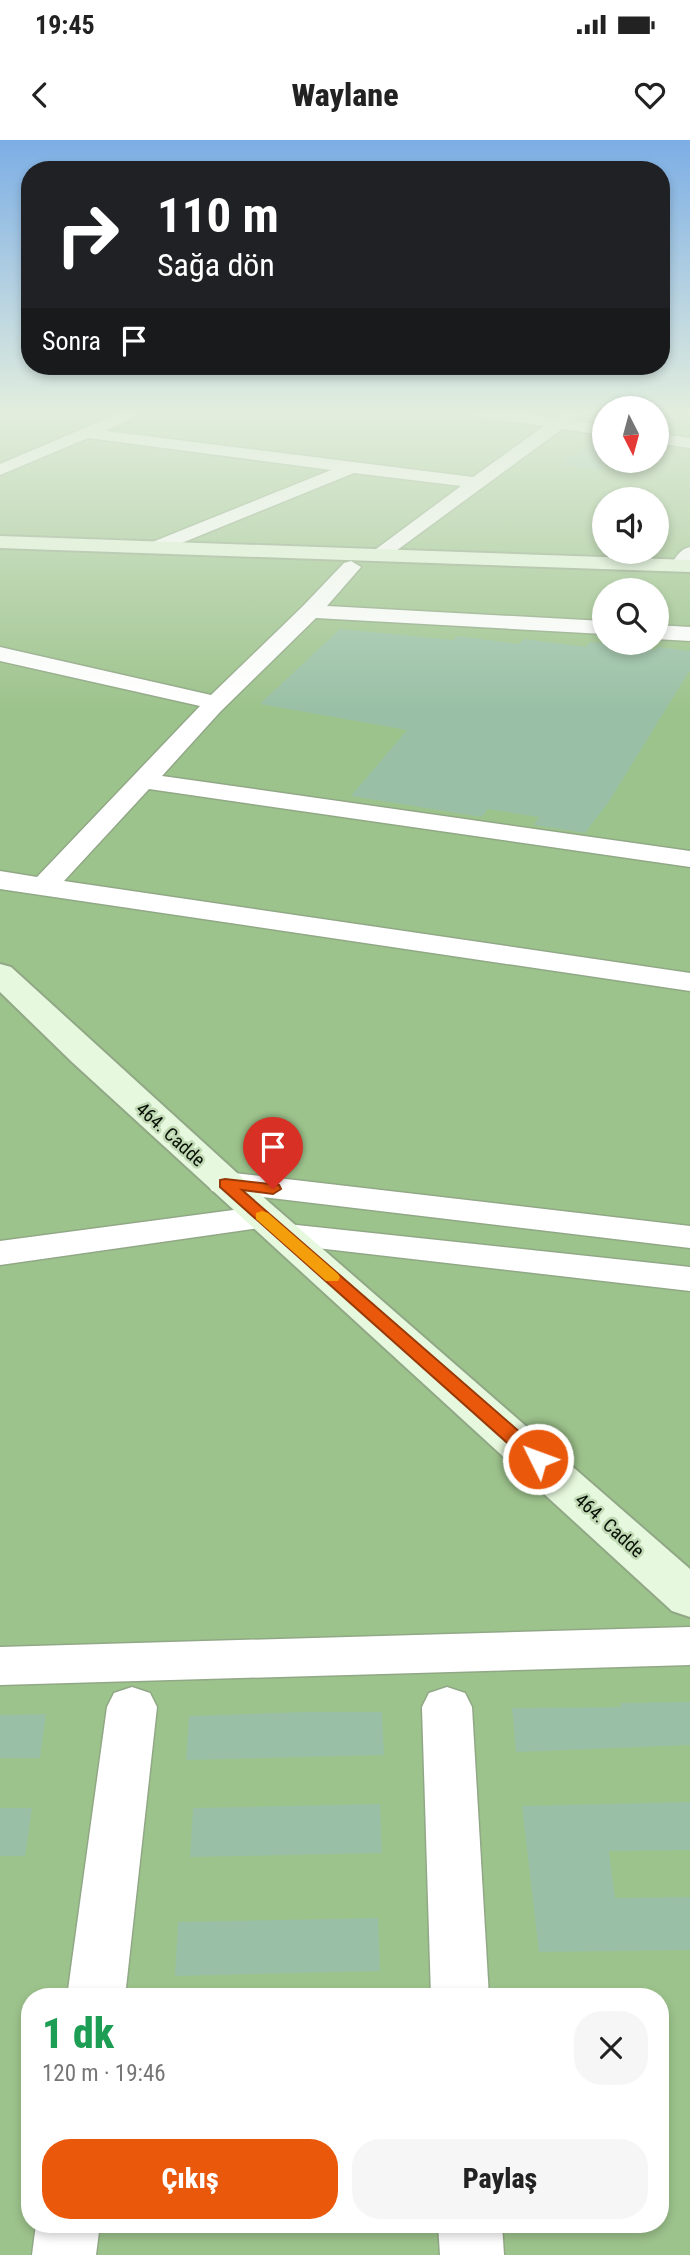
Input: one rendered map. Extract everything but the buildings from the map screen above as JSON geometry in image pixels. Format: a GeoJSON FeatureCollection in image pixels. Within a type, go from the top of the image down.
{"type":"FeatureCollection","features":[{"type":"Feature","properties":{"kind":"main road"},"geometry":{"type":"LineString","coordinates":[[0,542],[688,565]]}},
{"type":"Feature","properties":{"kind":"main road"},"geometry":{"type":"LineString","coordinates":[[0,554],[351,566],[688,565]]}},
{"type":"Feature","properties":{"kind":"main road","name":"464. Cadde"},"geometry":{"type":"LineString","coordinates":[[0,974],[102,1073],[509,1433],[690,1598]]}},
{"type":"Feature","properties":{"kind":"street"},"geometry":{"type":"LineString","coordinates":[[157,547],[243,512]]}},
{"type":"Feature","properties":{"kind":"street"},"geometry":{"type":"LineString","coordinates":[[378,555],[438,512]]}},
{"type":"Feature","properties":{"kind":"street"},"geometry":{"type":"LineString","coordinates":[[44,886],[217,703],[312,611],[351,566]]}},
{"type":"Feature","properties":{"kind":"street"},"geometry":{"type":"LineString","coordinates":[[312,611],[592,627]]}},
{"type":"Feature","properties":{"kind":"street"},"geometry":{"type":"LineString","coordinates":[[669,633],[690,634]]}},
{"type":"Feature","properties":{"kind":"street"},"geometry":{"type":"LineString","coordinates":[[0,654],[217,703]]}},
{"type":"Feature","properties":{"kind":"street"},"geometry":{"type":"LineString","coordinates":[[144,781],[690,859]]}},
{"type":"Feature","properties":{"kind":"street"},"geometry":{"type":"LineString","coordinates":[[0,880],[690,982]]}},
{"type":"Feature","properties":{"kind":"street"},"geometry":{"type":"LineString","coordinates":[[225,1183],[690,1237]]}},
{"type":"Feature","properties":{"kind":"street"},"geometry":{"type":"LineString","coordinates":[[0,1253],[273,1225],[690,1279]]}},
{"type":"Feature","properties":{"kind":"street"},"geometry":{"type":"LineString","coordinates":[[0,1666],[690,1646]]}},
{"type":"Feature","properties":{"kind":"street"},"geometry":{"type":"LineString","coordinates":[[97,1988],[132,1707]]}},
{"type":"Feature","properties":{"kind":"street"},"geometry":{"type":"LineString","coordinates":[[447,1707],[460,1988]]}},
{"type":"Feature","properties":{"kind":"street"},"geometry":{"type":"LineString","coordinates":[[64,2255],[67,2233]]}},
{"type":"Feature","properties":{"kind":"street"},"geometry":{"type":"LineString","coordinates":[[471,2233],[472,2255]]}},
{"type":"Feature","properties":{"kind":"green space"},"geometry":{"type":"Polygon","coordinates":[[[0,512],[592,512],[592,564],[669,564],[669,512],[690,512],[690,2255],[0,2255],[0,512]]]}},
{"type":"Feature","properties":{"kind":"slow traffic"},"geometry":{"type":"LineString","coordinates":[[262,1216],[332,1277]]}},
{"type":"Feature","properties":{"kind":"route"},"geometry":{"type":"LineString","coordinates":[[273,1189],[225,1183],[538,1459]]}}]}
